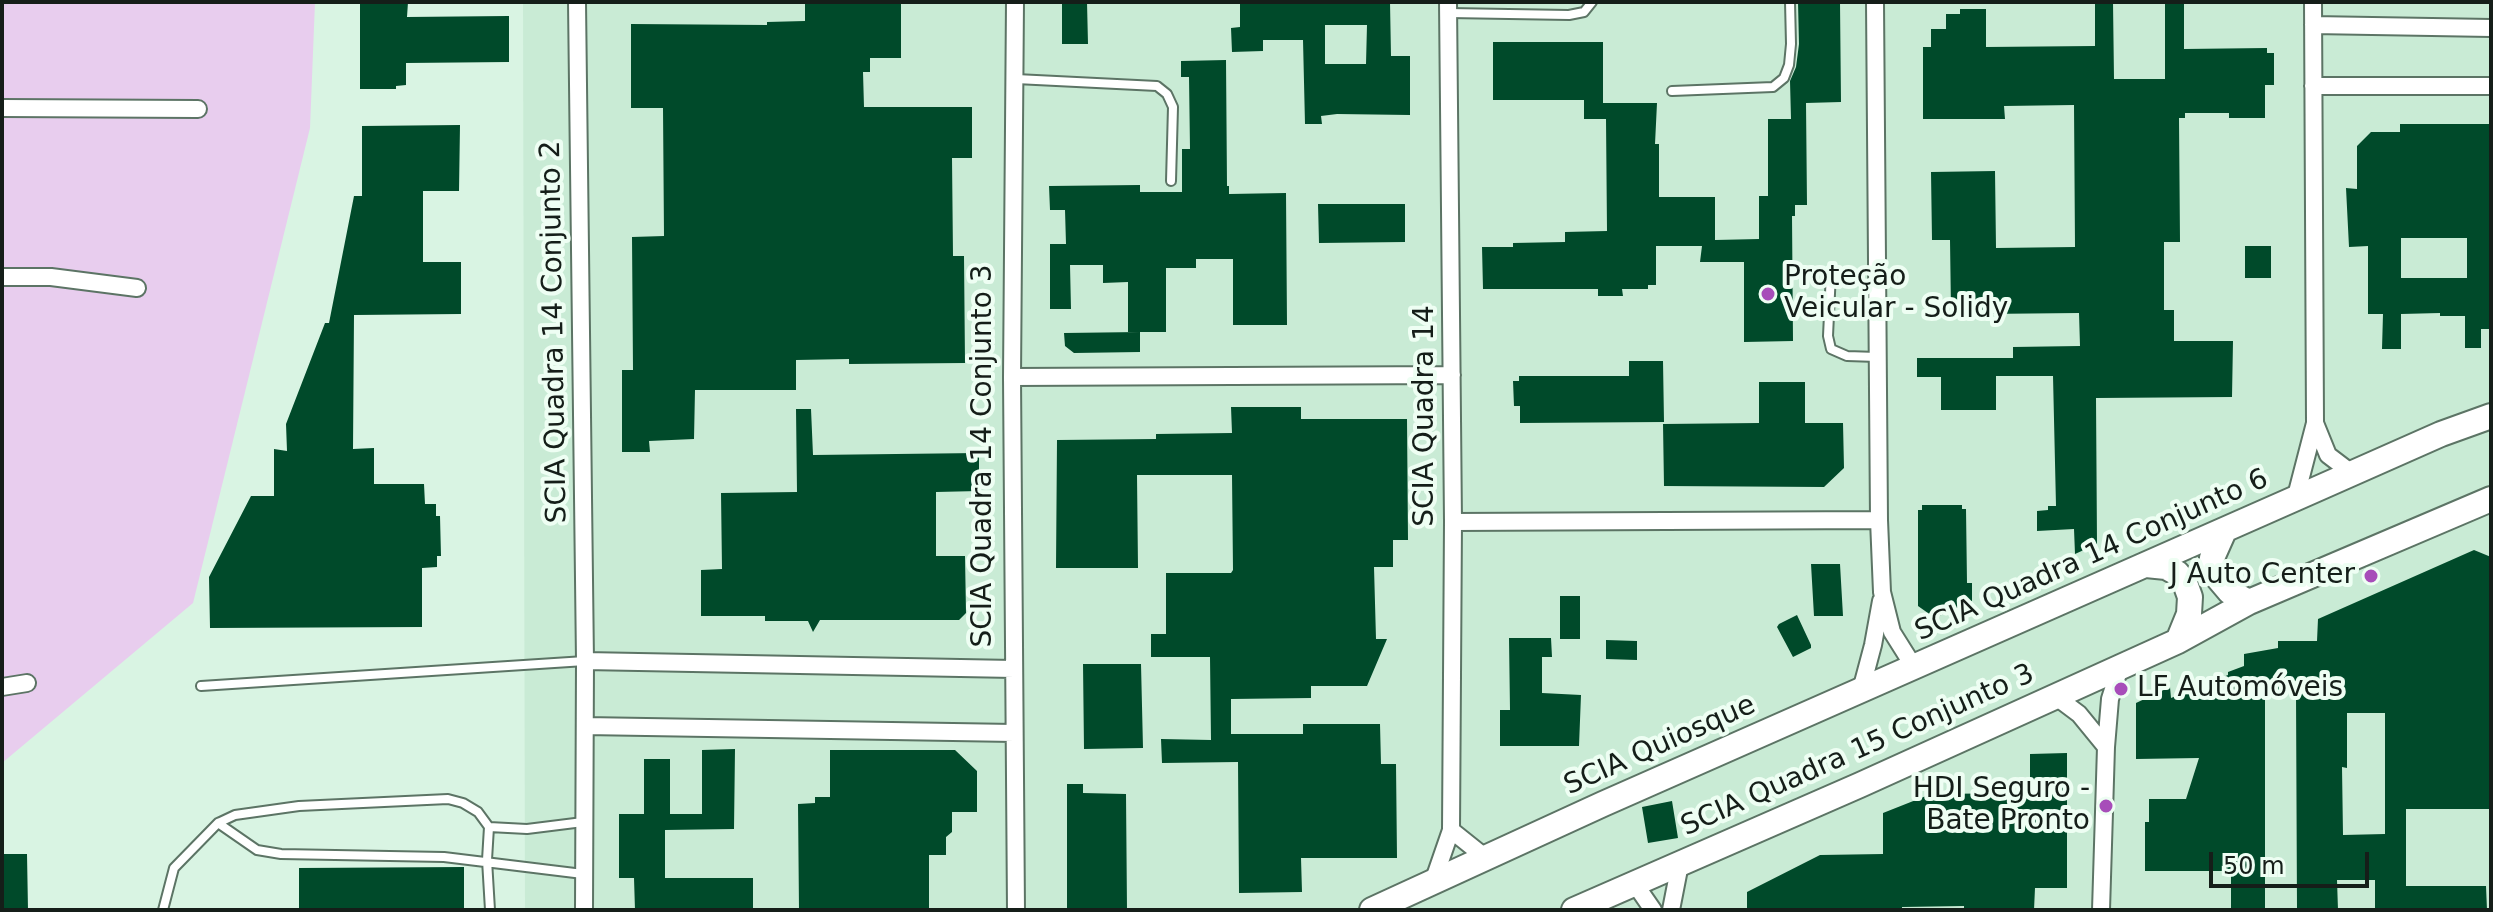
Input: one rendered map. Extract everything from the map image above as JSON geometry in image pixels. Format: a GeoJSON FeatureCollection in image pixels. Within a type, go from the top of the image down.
{"type":"FeatureCollection","features":[{"type":"Feature","properties":{"kind":"main road","name":"SCIA Quadra 14 Conjunto 6"},"geometry":{"type":"LineString","coordinates":[[1888,678],[2441,434],[2491,416]]}},
{"type":"Feature","properties":{"kind":"main road","name":"SCIA Quadra 15 Conjunto 3"},"geometry":{"type":"LineString","coordinates":[[1574,910],[2178,641],[2249,602],[2491,499]]}},
{"type":"Feature","properties":{"kind":"main road"},"geometry":{"type":"LineString","coordinates":[[2224,531],[2212,558],[2213,572],[2230,592],[2249,602]]}},
{"type":"Feature","properties":{"kind":"main road"},"geometry":{"type":"LineString","coordinates":[[2146,565],[2166,567],[2177,573],[2185,583],[2190,597],[2189,614],[2178,641]]}},
{"type":"Feature","properties":{"kind":"main road","name":"SCIA Quiosque"},"geometry":{"type":"LineString","coordinates":[[1433,882],[1888,678]]}},
{"type":"Feature","properties":{"kind":"main road"},"geometry":{"type":"LineString","coordinates":[[1372,910],[1433,882]]}},
{"type":"Feature","properties":{"kind":"street","name":"SCIA Quadra 14 Conjunto 2"},"geometry":{"type":"LineString","coordinates":[[577,2],[585,661],[584,910]]}},
{"type":"Feature","properties":{"kind":"street","name":"SCIA Quadra 14 Conjunto 3"},"geometry":{"type":"LineString","coordinates":[[1015,2],[1012,377],[1016,910]]}},
{"type":"Feature","properties":{"kind":"street"},"geometry":{"type":"LineString","coordinates":[[1875,2],[1882,592],[1892,632],[1914,667]]}},
{"type":"Feature","properties":{"kind":"street"},"geometry":{"type":"LineString","coordinates":[[2295,500],[2315,423],[2313,2]]}},
{"type":"Feature","properties":{"kind":"street","name":"SCIA Quadra 14"},"geometry":{"type":"LineString","coordinates":[[1433,882],[1451,830],[1453,522],[1448,7]]}},
{"type":"Feature","properties":{"kind":"street"},"geometry":{"type":"LineString","coordinates":[[2313,25],[2491,28]]}},
{"type":"Feature","properties":{"kind":"street"},"geometry":{"type":"LineString","coordinates":[[2313,86],[2491,86]]}},
{"type":"Feature","properties":{"kind":"street"},"geometry":{"type":"LineString","coordinates":[[2,108],[198,109]]}},
{"type":"Feature","properties":{"kind":"street"},"geometry":{"type":"LineString","coordinates":[[2,277],[51,277],[137,288]]}},
{"type":"Feature","properties":{"kind":"street"},"geometry":{"type":"LineString","coordinates":[[1012,377],[1452,375]]}},
{"type":"Feature","properties":{"kind":"street"},"geometry":{"type":"LineString","coordinates":[[2315,423],[2328,455],[2353,474]]}},
{"type":"Feature","properties":{"kind":"street"},"geometry":{"type":"LineString","coordinates":[[1453,522],[1879,520]]}},
{"type":"Feature","properties":{"kind":"street"},"geometry":{"type":"LineString","coordinates":[[1861,690],[1882,592]]}},
{"type":"Feature","properties":{"kind":"street"},"geometry":{"type":"LineString","coordinates":[[585,661],[1014,669]]}},
{"type":"Feature","properties":{"kind":"street"},"geometry":{"type":"LineString","coordinates":[[2101,910],[2106,747],[2110,699],[2120,667]]}},
{"type":"Feature","properties":{"kind":"street"},"geometry":{"type":"LineString","coordinates":[[2,687],[27,683]]}},
{"type":"Feature","properties":{"kind":"street"},"geometry":{"type":"LineString","coordinates":[[2055,696],[2079,714],[2106,747]]}},
{"type":"Feature","properties":{"kind":"street"},"geometry":{"type":"LineString","coordinates":[[585,726],[1014,733]]}},
{"type":"Feature","properties":{"kind":"street"},"geometry":{"type":"LineString","coordinates":[[1451,830],[1486,858]]}},
{"type":"Feature","properties":{"kind":"street"},"geometry":{"type":"LineString","coordinates":[[1671,910],[1680,864]]}},
{"type":"Feature","properties":{"kind":"street"},"geometry":{"type":"LineString","coordinates":[[1645,879],[1653,910]]}},
{"type":"Feature","properties":{"kind":"lane"},"geometry":{"type":"LineString","coordinates":[[1448,7],[1569,15],[1584,12],[1592,2]]}},
{"type":"Feature","properties":{"kind":"lane"},"geometry":{"type":"LineString","coordinates":[[1672,91],[1773,87],[1784,78],[1789,65],[1790,2]]}},
{"type":"Feature","properties":{"kind":"lane"},"geometry":{"type":"LineString","coordinates":[[1016,79],[1157,86],[1167,94],[1173,107],[1171,181]]}},
{"type":"Feature","properties":{"kind":"lane"},"geometry":{"type":"LineString","coordinates":[[1831,272],[1828,336],[1831,349],[1847,356],[1878,357]]}},
{"type":"Feature","properties":{"kind":"lane"},"geometry":{"type":"LineString","coordinates":[[201,686],[585,661]]}},
{"type":"Feature","properties":{"kind":"lane"},"geometry":{"type":"LineString","coordinates":[[163,910],[174,868],[218,823],[235,815],[299,806],[448,799],[478,812],[489,827],[490,910]]}},
{"type":"Feature","properties":{"kind":"lane"},"geometry":{"type":"LineString","coordinates":[[489,827],[527,829],[583,822]]}},
{"type":"Feature","properties":{"kind":"lane"},"geometry":{"type":"LineString","coordinates":[[218,823],[257,850],[281,854],[444,857],[583,874]]}},
{"type":"Feature","properties":{"kind":"shaded area"},"geometry":{"type":"Polygon","coordinates":[[[2,2],[315,2],[310,128],[193,603],[2,763],[2,2]]]}},
{"type":"Feature","properties":{"kind":"shaded area"},"geometry":{"type":"Polygon","coordinates":[[[523,2],[2491,2],[2491,910],[525,910],[523,2]]]}},
{"type":"Feature","properties":{"kind":"building"},"geometry":{"type":"Polygon","coordinates":[[[360,2],[408,2],[407,17],[509,16],[509,62],[406,63],[406,85],[396,86],[396,89],[360,89],[360,2]]]}},
{"type":"Feature","properties":{"kind":"building"},"geometry":{"type":"Polygon","coordinates":[[[805,2],[901,2],[901,58],[870,58],[870,72],[863,72],[864,107],[972,107],[972,158],[952,158],[953,256],[964,256],[965,363],[849,364],[849,359],[796,360],[796,390],[695,390],[694,439],[649,441],[650,452],[622,452],[622,370],[633,370],[632,237],[664,236],[663,108],[631,108],[631,24],[767,25],[767,22],[805,21],[805,2]]]}},
{"type":"Feature","properties":{"kind":"building"},"geometry":{"type":"Polygon","coordinates":[[[1062,2],[1087,2],[1088,44],[1062,44],[1062,2]]]}},
{"type":"Feature","properties":{"kind":"building"},"geometry":{"type":"Polygon","coordinates":[[[1240,2],[1390,2],[1391,56],[1410,56],[1410,115],[1337,114],[1321,116],[1322,124],[1305,124],[1303,40],[1263,40],[1263,51],[1232,52],[1231,28],[1240,27],[1240,2]],[[1325,25],[1325,64],[1366,64],[1367,25],[1325,25]]]}},
{"type":"Feature","properties":{"kind":"building"},"geometry":{"type":"Polygon","coordinates":[[[1798,2],[1840,2],[1841,102],[1806,103],[1807,205],[1795,205],[1795,216],[1792,216],[1793,341],[1744,342],[1744,262],[1700,262],[1702,246],[1656,246],[1656,285],[1648,285],[1648,289],[1622,289],[1623,296],[1598,296],[1598,289],[1483,289],[1482,247],[1565,242],[1565,232],[1607,231],[1606,119],[1584,119],[1584,100],[1493,100],[1493,42],[1603,42],[1603,103],[1657,103],[1655,144],[1659,144],[1659,197],[1715,197],[1715,240],[1759,239],[1759,196],[1768,196],[1768,119],[1791,119],[1790,81],[1796,67],[1799,44],[1798,2]]]}},
{"type":"Feature","properties":{"kind":"building"},"geometry":{"type":"Polygon","coordinates":[[[2095,2],[2113,2],[2114,79],[2165,79],[2165,2],[2184,2],[2184,49],[2267,48],[2267,53],[2274,53],[2274,85],[2265,85],[2265,118],[2229,118],[2229,113],[2185,113],[2185,118],[2179,118],[2180,242],[2164,242],[2164,310],[2174,310],[2174,341],[2233,341],[2232,397],[2096,398],[2097,544],[2075,554],[2074,529],[2037,531],[2037,511],[2056,506],[2053,376],[1996,376],[1996,410],[1941,410],[1941,377],[1917,377],[1917,358],[2013,358],[2013,347],[2080,346],[2079,313],[1983,314],[1983,310],[1951,311],[1950,240],[1932,240],[1931,172],[1995,171],[1996,248],[2075,247],[2074,105],[2004,106],[2005,119],[1923,119],[1923,47],[1931,47],[1931,29],[1946,29],[1946,14],[1960,14],[1960,9],[1986,9],[1986,47],[2095,46],[2095,2]]]}},
{"type":"Feature","properties":{"kind":"building"},"geometry":{"type":"Polygon","coordinates":[[[1226,60],[1229,194],[1286,193],[1287,325],[1233,325],[1233,259],[1196,259],[1196,268],[1166,268],[1166,332],[1128,332],[1128,282],[1103,283],[1103,265],[1070,265],[1071,309],[1050,309],[1050,244],[1066,244],[1065,210],[1050,210],[1049,186],[1140,185],[1140,192],[1182,192],[1182,149],[1190,149],[1189,77],[1181,77],[1181,61],[1226,60]]]}},
{"type":"Feature","properties":{"kind":"building"},"geometry":{"type":"Polygon","coordinates":[[[2400,124],[2491,124],[2491,329],[2481,329],[2481,348],[2465,348],[2465,316],[2440,316],[2440,313],[2401,314],[2401,349],[2382,349],[2383,314],[2368,314],[2368,246],[2349,247],[2346,188],[2357,189],[2357,146],[2371,132],[2400,132],[2400,124]],[[2401,238],[2401,278],[2467,278],[2467,238],[2401,238]]]}},
{"type":"Feature","properties":{"kind":"building"},"geometry":{"type":"Polygon","coordinates":[[[460,125],[459,191],[423,191],[423,262],[461,262],[461,314],[354,315],[353,449],[374,448],[374,484],[424,484],[425,504],[436,504],[436,516],[440,516],[441,556],[437,556],[437,567],[422,568],[422,627],[210,628],[209,577],[251,496],[274,496],[274,449],[287,451],[286,424],[325,323],[329,323],[354,196],[362,196],[362,126],[460,125]]]}},
{"type":"Feature","properties":{"kind":"building"},"geometry":{"type":"Polygon","coordinates":[[[1318,204],[1405,204],[1405,242],[1319,243],[1318,204]]]}},
{"type":"Feature","properties":{"kind":"building"},"geometry":{"type":"Polygon","coordinates":[[[2245,246],[2271,246],[2271,278],[2245,278],[2245,246]]]}},
{"type":"Feature","properties":{"kind":"building"},"geometry":{"type":"Polygon","coordinates":[[[1140,332],[1140,352],[1074,353],[1065,346],[1064,333],[1140,332]]]}},
{"type":"Feature","properties":{"kind":"building"},"geometry":{"type":"Polygon","coordinates":[[[1629,361],[1663,361],[1664,422],[1520,423],[1520,406],[1514,406],[1513,381],[1519,381],[1519,376],[1629,376],[1629,361]]]}},
{"type":"Feature","properties":{"kind":"building"},"geometry":{"type":"Polygon","coordinates":[[[1759,382],[1805,382],[1805,423],[1843,423],[1844,468],[1824,487],[1664,486],[1663,424],[1759,423],[1759,382]]]}},
{"type":"Feature","properties":{"kind":"building"},"geometry":{"type":"Polygon","coordinates":[[[1231,407],[1301,407],[1301,419],[1407,419],[1408,540],[1393,540],[1393,567],[1374,567],[1376,639],[1387,639],[1367,686],[1311,686],[1311,698],[1231,699],[1231,734],[1303,734],[1303,724],[1380,724],[1381,764],[1396,764],[1397,858],[1301,858],[1302,892],[1239,893],[1238,762],[1162,763],[1161,739],[1211,740],[1210,657],[1151,657],[1151,634],[1166,634],[1166,573],[1231,573],[1233,570],[1232,475],[1137,475],[1138,568],[1056,568],[1057,440],[1156,439],[1156,434],[1232,433],[1231,407]]]}},
{"type":"Feature","properties":{"kind":"building"},"geometry":{"type":"Polygon","coordinates":[[[796,409],[811,409],[813,455],[979,453],[979,491],[936,492],[936,556],[965,556],[966,613],[959,620],[820,620],[813,632],[808,621],[765,621],[765,616],[701,616],[701,570],[722,569],[721,493],[797,492],[796,409]]]}},
{"type":"Feature","properties":{"kind":"building"},"geometry":{"type":"Polygon","coordinates":[[[1922,505],[1962,505],[1962,509],[1966,509],[1967,583],[1972,583],[1972,601],[1935,618],[1918,606],[1918,510],[1922,510],[1922,505]]]}},
{"type":"Feature","properties":{"kind":"building"},"geometry":{"type":"Polygon","coordinates":[[[2474,550],[2491,557],[2491,809],[2406,809],[2406,886],[2486,886],[2487,910],[2375,910],[2375,880],[2337,880],[2338,910],[2297,910],[2296,693],[2265,693],[2265,910],[2231,910],[2231,871],[2145,871],[2145,822],[2149,822],[2149,799],[2186,799],[2199,758],[2136,759],[2136,703],[2170,687],[2171,698],[2228,675],[2228,672],[2244,666],[2244,654],[2278,648],[2278,641],[2317,641],[2318,619],[2474,550]],[[2347,713],[2347,768],[2342,767],[2343,835],[2385,834],[2385,713],[2347,713]]]}},
{"type":"Feature","properties":{"kind":"building"},"geometry":{"type":"Polygon","coordinates":[[[1811,564],[1840,564],[1843,616],[1814,616],[1811,564]]]}},
{"type":"Feature","properties":{"kind":"building"},"geometry":{"type":"Polygon","coordinates":[[[1560,596],[1580,596],[1580,639],[1560,639],[1560,596]]]}},
{"type":"Feature","properties":{"kind":"building"},"geometry":{"type":"Polygon","coordinates":[[[1797,615],[1811,648],[1793,657],[1777,627],[1797,615]]]}},
{"type":"Feature","properties":{"kind":"building"},"geometry":{"type":"Polygon","coordinates":[[[1509,638],[1551,638],[1552,657],[1542,657],[1542,693],[1581,695],[1579,746],[1500,746],[1500,710],[1510,710],[1509,638]]]}},
{"type":"Feature","properties":{"kind":"building"},"geometry":{"type":"Polygon","coordinates":[[[1606,640],[1637,641],[1637,660],[1606,659],[1606,640]]]}},
{"type":"Feature","properties":{"kind":"building"},"geometry":{"type":"Polygon","coordinates":[[[1083,664],[1141,664],[1143,748],[1084,749],[1083,664]]]}},
{"type":"Feature","properties":{"kind":"building"},"geometry":{"type":"Polygon","coordinates":[[[735,749],[734,829],[665,830],[665,878],[753,878],[753,910],[635,910],[634,878],[619,878],[619,814],[644,814],[644,759],[670,759],[670,814],[702,814],[702,750],[735,749]]]}},
{"type":"Feature","properties":{"kind":"building"},"geometry":{"type":"Polygon","coordinates":[[[830,750],[955,750],[977,771],[977,812],[952,812],[952,832],[946,837],[946,855],[929,855],[929,910],[799,910],[798,804],[815,803],[815,797],[830,797],[830,750]]]}},
{"type":"Feature","properties":{"kind":"building"},"geometry":{"type":"Polygon","coordinates":[[[2067,753],[2067,888],[2035,888],[2034,910],[1964,910],[1964,906],[1902,907],[1902,910],[1747,910],[1747,892],[1820,855],[1883,854],[1883,813],[1931,794],[2030,793],[2030,754],[2067,753]]]}},
{"type":"Feature","properties":{"kind":"building"},"geometry":{"type":"Polygon","coordinates":[[[1067,784],[1083,784],[1083,793],[1126,794],[1127,910],[1067,910],[1067,784]]]}},
{"type":"Feature","properties":{"kind":"building"},"geometry":{"type":"Polygon","coordinates":[[[1672,801],[1678,838],[1648,843],[1642,807],[1672,801]]]}},
{"type":"Feature","properties":{"kind":"building"},"geometry":{"type":"Polygon","coordinates":[[[2,854],[27,854],[28,910],[2,910],[2,854]]]}},
{"type":"Feature","properties":{"kind":"building"},"geometry":{"type":"Polygon","coordinates":[[[464,867],[464,910],[299,910],[299,868],[464,867]]]}},
{"type":"Feature","properties":{"kind":"place","name":"Proteção Veicular - Solidy"},"geometry":{"type":"Point","coordinates":[1768,294]}},
{"type":"Feature","properties":{"kind":"place","name":"J Auto Center"},"geometry":{"type":"Point","coordinates":[2371,576]}},
{"type":"Feature","properties":{"kind":"place","name":"LF Automóveis"},"geometry":{"type":"Point","coordinates":[2121,689]}},
{"type":"Feature","properties":{"kind":"place","name":"HDI Seguro - Bate Pronto"},"geometry":{"type":"Point","coordinates":[2106,806]}}]}
